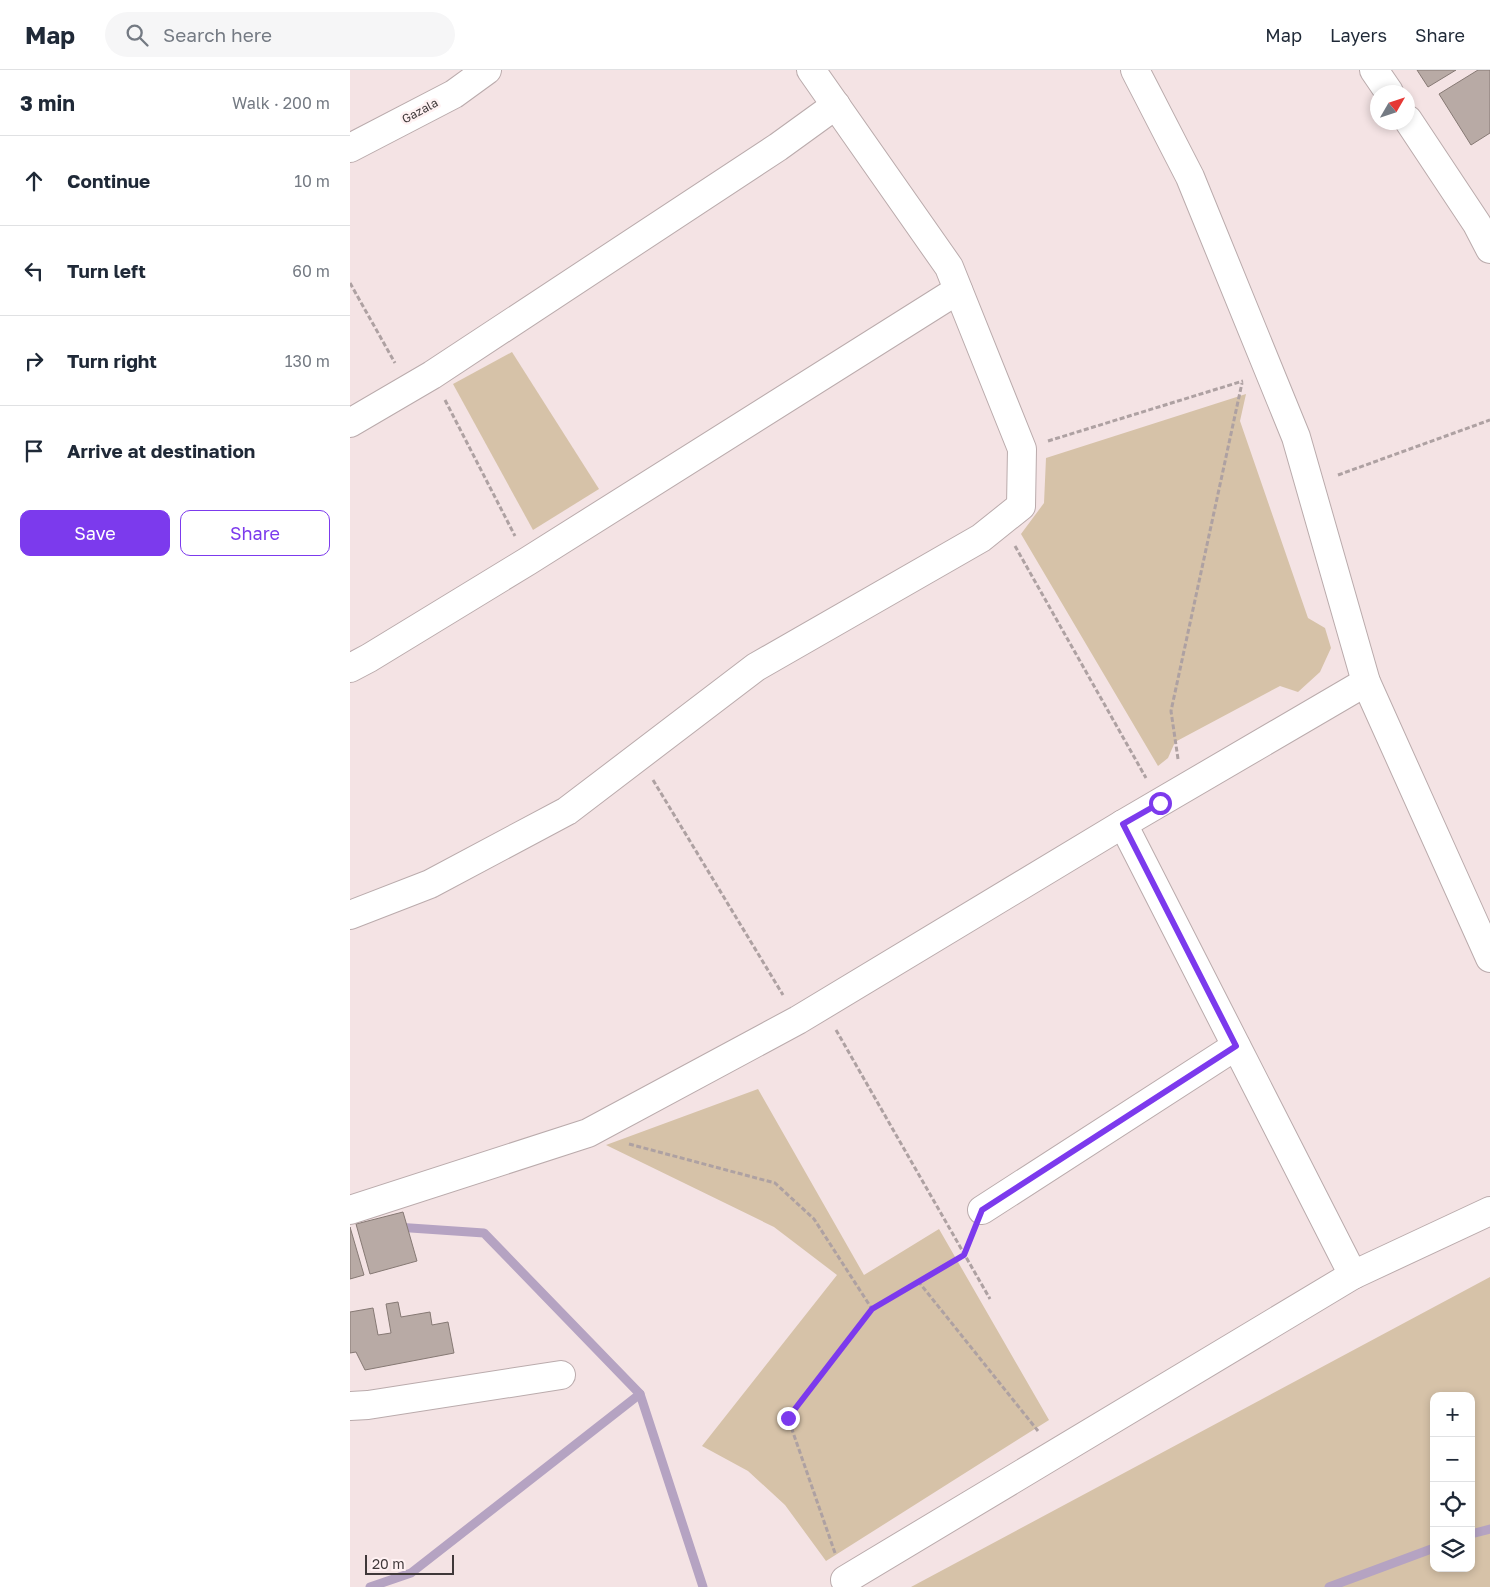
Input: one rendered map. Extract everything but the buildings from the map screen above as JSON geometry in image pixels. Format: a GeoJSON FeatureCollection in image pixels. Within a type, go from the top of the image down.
{"type":"FeatureCollection","features":[{"type":"Feature","properties":{"kind":"street","name":"Gazala"},"geometry":{"type":"LineString","coordinates":[[350,148],[454,94],[487,70]]}},
{"type":"Feature","properties":{"kind":"street"},"geometry":{"type":"LineString","coordinates":[[350,915],[430,884],[567,811],[756,667],[981,538],[1021,506],[1022,450],[949,267],[811,70]]}},
{"type":"Feature","properties":{"kind":"street"},"geometry":{"type":"LineString","coordinates":[[1135,70],[1190,177],[1296,437],[1366,682],[1490,958]]}},
{"type":"Feature","properties":{"kind":"street"},"geometry":{"type":"LineString","coordinates":[[1374,70],[1384,85]]}},
{"type":"Feature","properties":{"kind":"street"},"geometry":{"type":"LineString","coordinates":[[350,423],[421,381],[770,152],[836,105]]}},
{"type":"Feature","properties":{"kind":"street"},"geometry":{"type":"LineString","coordinates":[[1415,130],[1477,224],[1490,249]]}},
{"type":"Feature","properties":{"kind":"street"},"geometry":{"type":"LineString","coordinates":[[350,668],[528,562],[958,290]]}},
{"type":"Feature","properties":{"kind":"street"},"geometry":{"type":"LineString","coordinates":[[350,1210],[588,1133],[798,1020],[1123,824],[1366,682]]}},
{"type":"Feature","properties":{"kind":"street"},"geometry":{"type":"LineString","coordinates":[[1123,824],[1353,1276]]}},
{"type":"Feature","properties":{"kind":"street"},"geometry":{"type":"LineString","coordinates":[[982,1210],[1236,1046]]}},
{"type":"Feature","properties":{"kind":"street"},"geometry":{"type":"LineString","coordinates":[[845,1580],[1353,1276],[1490,1211]]}},
{"type":"Feature","properties":{"kind":"street"},"geometry":{"type":"LineString","coordinates":[[350,1406],[368,1405],[561,1375]]}},
{"type":"Feature","properties":{"kind":"path"},"geometry":{"type":"LineString","coordinates":[[350,283],[421,381],[528,562]]}},
{"type":"Feature","properties":{"kind":"path"},"geometry":{"type":"LineString","coordinates":[[1022,450],[1270,372]]}},
{"type":"Feature","properties":{"kind":"path"},"geometry":{"type":"LineString","coordinates":[[1183,789],[1171,711],[1243,381]]}},
{"type":"Feature","properties":{"kind":"path"},"geometry":{"type":"LineString","coordinates":[[1310,485],[1490,420]]}},
{"type":"Feature","properties":{"kind":"path"},"geometry":{"type":"LineString","coordinates":[[1002,522],[1160,803]]}},
{"type":"Feature","properties":{"kind":"path"},"geometry":{"type":"LineString","coordinates":[[638,756],[798,1020]]}},
{"type":"Feature","properties":{"kind":"path"},"geometry":{"type":"LineString","coordinates":[[823,1005],[990,1299]]}},
{"type":"Feature","properties":{"kind":"path"},"geometry":{"type":"LineString","coordinates":[[588,1133],[775,1182],[814,1218],[872,1309]]}},
{"type":"Feature","properties":{"kind":"path"},"geometry":{"type":"LineString","coordinates":[[845,1580],[788,1418],[872,1309],[964,1255],[982,1210]]}},
{"type":"Feature","properties":{"kind":"path"},"geometry":{"type":"LineString","coordinates":[[918,1281],[1055,1453]]}},
{"type":"Feature","properties":{"kind":"shaded area"},"geometry":{"type":"Polygon","coordinates":[[[512,352],[599,489],[533,530],[453,384],[512,352]]]}},
{"type":"Feature","properties":{"kind":"shaded area"},"geometry":{"type":"Polygon","coordinates":[[[1246,394],[1240,421],[1308,618],[1325,628],[1331,648],[1320,672],[1298,692],[1280,686],[1175,742],[1168,758],[1158,766],[1021,534],[1044,503],[1046,458],[1246,394]]]}},
{"type":"Feature","properties":{"kind":"shaded area"},"geometry":{"type":"Polygon","coordinates":[[[758,1089],[864,1275],[939,1229],[1049,1420],[826,1561],[785,1505],[748,1471],[702,1446],[837,1275],[774,1227],[606,1145],[758,1089]]]}},
{"type":"Feature","properties":{"kind":"shaded area"},"geometry":{"type":"Polygon","coordinates":[[[1490,1277],[1490,1587],[911,1587],[1490,1277]]]}},
{"type":"Feature","properties":{"kind":"waterway"},"geometry":{"type":"LineString","coordinates":[[396,1227],[484,1233],[640,1394],[703,1587]]}},
{"type":"Feature","properties":{"kind":"waterway"},"geometry":{"type":"LineString","coordinates":[[370,1587],[411,1573],[640,1394]]}},
{"type":"Feature","properties":{"kind":"waterway"},"geometry":{"type":"LineString","coordinates":[[1475,1533],[1490,1529]]}},
{"type":"Feature","properties":{"kind":"waterway"},"geometry":{"type":"LineString","coordinates":[[1329,1587],[1430,1549]]}},
{"type":"Feature","properties":{"kind":"route"},"geometry":{"type":"LineString","coordinates":[[788,1418],[872,1309],[964,1255],[982,1210],[1236,1046],[1123,824],[1160,803]]}}]}
